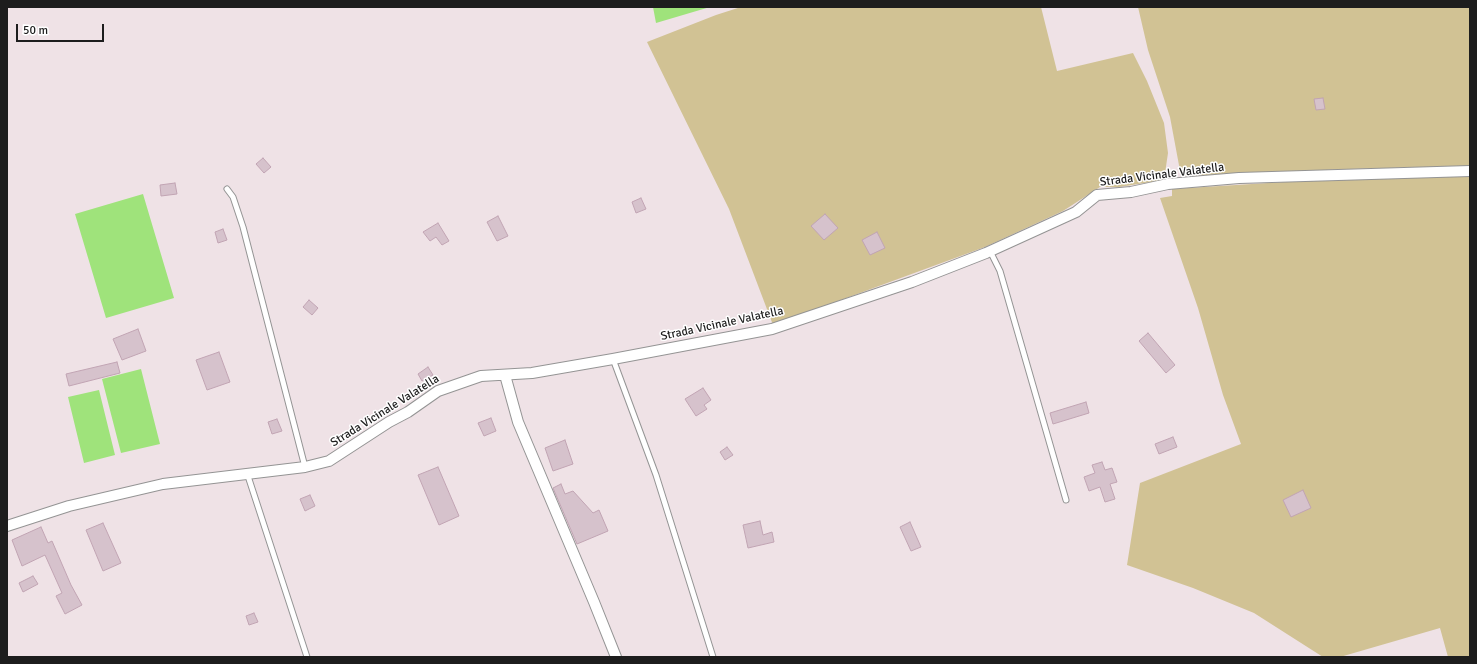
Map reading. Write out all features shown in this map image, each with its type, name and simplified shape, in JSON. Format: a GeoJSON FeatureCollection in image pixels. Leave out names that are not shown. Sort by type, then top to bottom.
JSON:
{"type":"FeatureCollection","features":[{"type":"Feature","properties":{"kind":"street","name":"Strada Vicinale Valatella"},"geometry":{"type":"LineString","coordinates":[[7,526],[70,506],[163,484],[306,467],[329,461],[389,422],[408,412],[438,391],[481,376],[532,373],[772,329],[912,282],[990,251],[1076,212],[1097,195],[1131,192],[1168,184],[1239,178],[1470,171]]}},
{"type":"Feature","properties":{"kind":"street"},"geometry":{"type":"LineString","coordinates":[[505,375],[518,422],[616,657]]}},
{"type":"Feature","properties":{"kind":"lane"},"geometry":{"type":"LineString","coordinates":[[227,188],[232,197],[243,227],[306,467]]}},
{"type":"Feature","properties":{"kind":"lane"},"geometry":{"type":"LineString","coordinates":[[990,251],[1000,271],[1066,500]]}},
{"type":"Feature","properties":{"kind":"lane"},"geometry":{"type":"LineString","coordinates":[[613,359],[656,475],[713,657]]}},
{"type":"Feature","properties":{"kind":"lane"},"geometry":{"type":"LineString","coordinates":[[247,473],[307,657]]}},
{"type":"Feature","properties":{"kind":"shaded area"},"geometry":{"type":"Polygon","coordinates":[[[741,7],[1041,7],[1057,71],[1133,53],[1147,81],[1164,123],[1168,153],[1164,180],[1119,187],[1100,187],[1063,211],[985,247],[773,325],[729,209],[647,42],[716,15],[741,7]]]}},
{"type":"Feature","properties":{"kind":"shaded area"},"geometry":{"type":"Polygon","coordinates":[[[1138,7],[1470,7],[1470,166],[1181,176],[1170,117],[1148,50],[1138,7]]]}},
{"type":"Feature","properties":{"kind":"shaded area"},"geometry":{"type":"Polygon","coordinates":[[[1470,176],[1470,657],[1448,657],[1440,628],[1340,657],[1323,657],[1254,613],[1193,588],[1127,565],[1140,483],[1241,444],[1223,395],[1198,308],[1160,198],[1172,196],[1172,189],[1348,178],[1470,176]]]}},
{"type":"Feature","properties":{"kind":"green space"},"geometry":{"type":"Polygon","coordinates":[[[653,7],[710,7],[656,23],[653,7]]]}},
{"type":"Feature","properties":{"kind":"green space"},"geometry":{"type":"Polygon","coordinates":[[[143,194],[174,298],[106,318],[75,214],[143,194]]]}},
{"type":"Feature","properties":{"kind":"green space"},"geometry":{"type":"Polygon","coordinates":[[[141,369],[160,444],[121,453],[102,379],[141,369]]]}},
{"type":"Feature","properties":{"kind":"green space"},"geometry":{"type":"Polygon","coordinates":[[[99,390],[115,455],[84,463],[68,397],[99,390]]]}},
{"type":"Feature","properties":{"kind":"building"},"geometry":{"type":"Polygon","coordinates":[[[1323,98],[1325,109],[1316,110],[1314,99],[1323,98]]]}},
{"type":"Feature","properties":{"kind":"building"},"geometry":{"type":"Polygon","coordinates":[[[263,158],[271,167],[264,173],[256,164],[263,158]]]}},
{"type":"Feature","properties":{"kind":"building"},"geometry":{"type":"Polygon","coordinates":[[[175,183],[177,194],[161,196],[160,185],[175,183]]]}},
{"type":"Feature","properties":{"kind":"building"},"geometry":{"type":"Polygon","coordinates":[[[641,198],[646,209],[636,213],[632,202],[641,198]]]}},
{"type":"Feature","properties":{"kind":"building"},"geometry":{"type":"Polygon","coordinates":[[[825,214],[838,228],[824,240],[811,226],[825,214]]]}},
{"type":"Feature","properties":{"kind":"building"},"geometry":{"type":"Polygon","coordinates":[[[498,216],[508,236],[497,241],[487,222],[498,216]]]}},
{"type":"Feature","properties":{"kind":"building"},"geometry":{"type":"Polygon","coordinates":[[[438,223],[449,241],[442,245],[436,237],[430,241],[423,232],[438,223]]]}},
{"type":"Feature","properties":{"kind":"building"},"geometry":{"type":"Polygon","coordinates":[[[223,229],[227,240],[218,243],[215,232],[223,229]]]}},
{"type":"Feature","properties":{"kind":"building"},"geometry":{"type":"Polygon","coordinates":[[[877,232],[885,248],[870,255],[862,240],[877,232]]]}},
{"type":"Feature","properties":{"kind":"building"},"geometry":{"type":"Polygon","coordinates":[[[309,300],[318,308],[312,315],[303,307],[309,300]]]}},
{"type":"Feature","properties":{"kind":"building"},"geometry":{"type":"Polygon","coordinates":[[[138,329],[146,351],[122,360],[113,339],[138,329]]]}},
{"type":"Feature","properties":{"kind":"building"},"geometry":{"type":"Polygon","coordinates":[[[1148,333],[1175,365],[1166,373],[1139,341],[1148,333]]]}},
{"type":"Feature","properties":{"kind":"building"},"geometry":{"type":"Polygon","coordinates":[[[219,352],[230,382],[207,390],[196,360],[219,352]]]}},
{"type":"Feature","properties":{"kind":"building"},"geometry":{"type":"Polygon","coordinates":[[[117,362],[120,373],[69,386],[66,374],[117,362]]]}},
{"type":"Feature","properties":{"kind":"building"},"geometry":{"type":"Polygon","coordinates":[[[428,367],[433,375],[422,381],[418,374],[428,367]]]}},
{"type":"Feature","properties":{"kind":"building"},"geometry":{"type":"Polygon","coordinates":[[[703,388],[711,400],[704,405],[707,409],[696,416],[685,399],[703,388]]]}},
{"type":"Feature","properties":{"kind":"building"},"geometry":{"type":"Polygon","coordinates":[[[1086,402],[1089,413],[1053,424],[1050,413],[1086,402]]]}},
{"type":"Feature","properties":{"kind":"building"},"geometry":{"type":"Polygon","coordinates":[[[491,418],[496,431],[484,436],[478,423],[491,418]]]}},
{"type":"Feature","properties":{"kind":"building"},"geometry":{"type":"Polygon","coordinates":[[[277,419],[282,431],[272,434],[268,422],[277,419]]]}},
{"type":"Feature","properties":{"kind":"building"},"geometry":{"type":"Polygon","coordinates":[[[1173,437],[1177,447],[1159,454],[1155,444],[1173,437]]]}},
{"type":"Feature","properties":{"kind":"building"},"geometry":{"type":"Polygon","coordinates":[[[565,440],[573,464],[553,471],[545,448],[565,440]]]}},
{"type":"Feature","properties":{"kind":"building"},"geometry":{"type":"Polygon","coordinates":[[[727,447],[733,455],[725,460],[720,452],[727,447]]]}},
{"type":"Feature","properties":{"kind":"building"},"geometry":{"type":"Polygon","coordinates":[[[1102,462],[1105,470],[1112,468],[1117,482],[1110,484],[1115,499],[1105,502],[1100,487],[1089,491],[1084,477],[1095,473],[1092,465],[1102,462]]]}},
{"type":"Feature","properties":{"kind":"building"},"geometry":{"type":"Polygon","coordinates":[[[438,467],[459,516],[439,525],[418,475],[438,467]]]}},
{"type":"Feature","properties":{"kind":"building"},"geometry":{"type":"Polygon","coordinates":[[[561,484],[565,494],[573,491],[593,513],[599,510],[608,531],[577,544],[553,488],[561,484]]]}},
{"type":"Feature","properties":{"kind":"building"},"geometry":{"type":"Polygon","coordinates":[[[1303,490],[1311,508],[1291,517],[1283,500],[1303,490]]]}},
{"type":"Feature","properties":{"kind":"building"},"geometry":{"type":"Polygon","coordinates":[[[310,495],[315,506],[305,511],[300,499],[310,495]]]}},
{"type":"Feature","properties":{"kind":"building"},"geometry":{"type":"Polygon","coordinates":[[[760,521],[763,535],[772,532],[774,542],[748,548],[743,525],[760,521]]]}},
{"type":"Feature","properties":{"kind":"building"},"geometry":{"type":"Polygon","coordinates":[[[910,522],[921,547],[911,551],[900,527],[910,522]]]}},
{"type":"Feature","properties":{"kind":"building"},"geometry":{"type":"Polygon","coordinates":[[[103,523],[121,563],[103,571],[86,530],[103,523]]]}},
{"type":"Feature","properties":{"kind":"building"},"geometry":{"type":"Polygon","coordinates":[[[41,527],[48,543],[52,541],[71,585],[82,605],[65,614],[56,596],[62,593],[45,555],[22,566],[12,540],[41,527]]]}},
{"type":"Feature","properties":{"kind":"building"},"geometry":{"type":"Polygon","coordinates":[[[33,576],[38,584],[23,592],[19,583],[33,576]]]}},
{"type":"Feature","properties":{"kind":"building"},"geometry":{"type":"Polygon","coordinates":[[[254,613],[258,622],[249,625],[246,616],[254,613]]]}}]}
